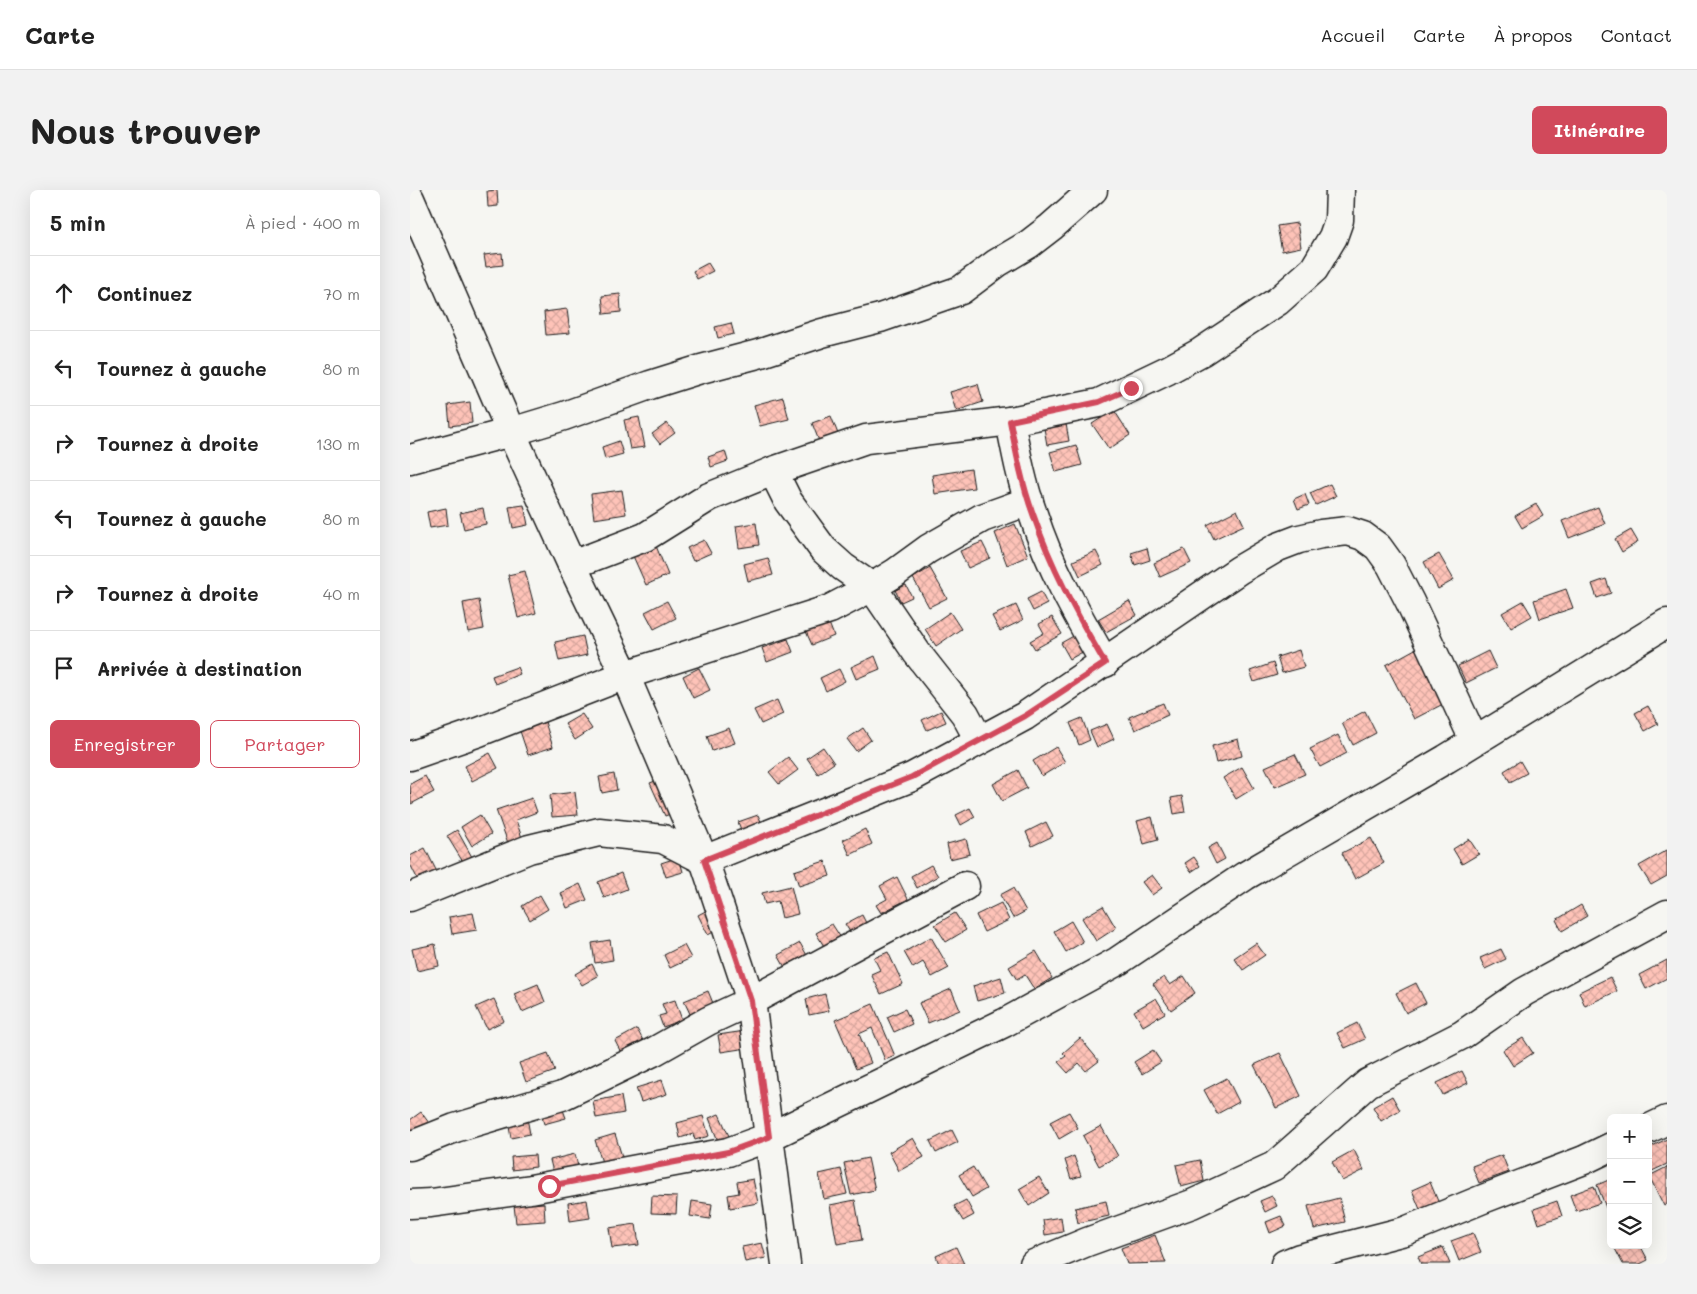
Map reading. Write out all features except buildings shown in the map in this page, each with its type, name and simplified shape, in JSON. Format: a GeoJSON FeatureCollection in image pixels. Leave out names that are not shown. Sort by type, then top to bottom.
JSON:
{"type":"FeatureCollection","features":[{"type":"Feature","properties":{"kind":"street"},"geometry":{"type":"LineString","coordinates":[[410,459],[564,416],[650,384],[758,354],[822,333],[880,318],[961,290],[997,263],[1036,238],[1093,190]]}},
{"type":"Feature","properties":{"kind":"street"},"geometry":{"type":"LineString","coordinates":[[572,565],[645,537],[709,497],[773,471],[866,439],[1010,421],[1099,402],[1168,370],[1201,352],[1278,300],[1314,269],[1328,245],[1339,220],[1340,190]]}},
{"type":"Feature","properties":{"kind":"street"},"geometry":{"type":"LineString","coordinates":[[413,213],[572,565],[626,675],[704,860],[751,1001],[786,1264]]}},
{"type":"Feature","properties":{"kind":"street"},"geometry":{"type":"LineString","coordinates":[[1010,421],[1018,462],[1029,501],[1054,569],[1082,624],[1105,663]]}},
{"type":"Feature","properties":{"kind":"street"},"geometry":{"type":"LineString","coordinates":[[773,471],[788,502],[824,549],[843,567],[872,587],[917,653],[964,714],[979,740]]}},
{"type":"Feature","properties":{"kind":"street"},"geometry":{"type":"LineString","coordinates":[[410,756],[479,732],[626,675],[830,609],[872,587],[928,549],[982,518],[1029,501]]}},
{"type":"Feature","properties":{"kind":"street"},"geometry":{"type":"LineString","coordinates":[[410,897],[529,848],[599,832],[663,839],[704,860],[912,777],[1025,716],[1239,570],[1278,547],[1321,534],[1348,531],[1363,536],[1378,547],[1410,602],[1474,740]]}},
{"type":"Feature","properties":{"kind":"street"},"geometry":{"type":"LineString","coordinates":[[410,1204],[431,1203],[531,1189],[728,1152],[769,1137],[1004,1023],[1118,961],[1245,876],[1446,759],[1474,740],[1667,623]]}},
{"type":"Feature","properties":{"kind":"street"},"geometry":{"type":"LineString","coordinates":[[410,1146],[455,1128],[562,1096],[653,1052],[708,1021],[751,1001],[965,886]]}},
{"type":"Feature","properties":{"kind":"street"},"geometry":{"type":"LineString","coordinates":[[1034,1264],[1087,1242],[1192,1204],[1274,1166],[1368,1083],[1462,1035],[1524,992],[1667,914]]}},
{"type":"Feature","properties":{"kind":"street"},"geometry":{"type":"LineString","coordinates":[[1652,1127],[1667,1120]]}},
{"type":"Feature","properties":{"kind":"street"},"geometry":{"type":"LineString","coordinates":[[1285,1264],[1300,1258],[1405,1232],[1607,1149]]}},
{"type":"Feature","properties":{"kind":"route"},"geometry":{"type":"LineString","coordinates":[[549,1186],[728,1152],[769,1137],[751,1001],[704,860],[912,777],[1025,716],[1105,663],[1082,624],[1054,569],[1032,514],[1018,462],[1010,421],[1099,402],[1131,388]]}}]}
